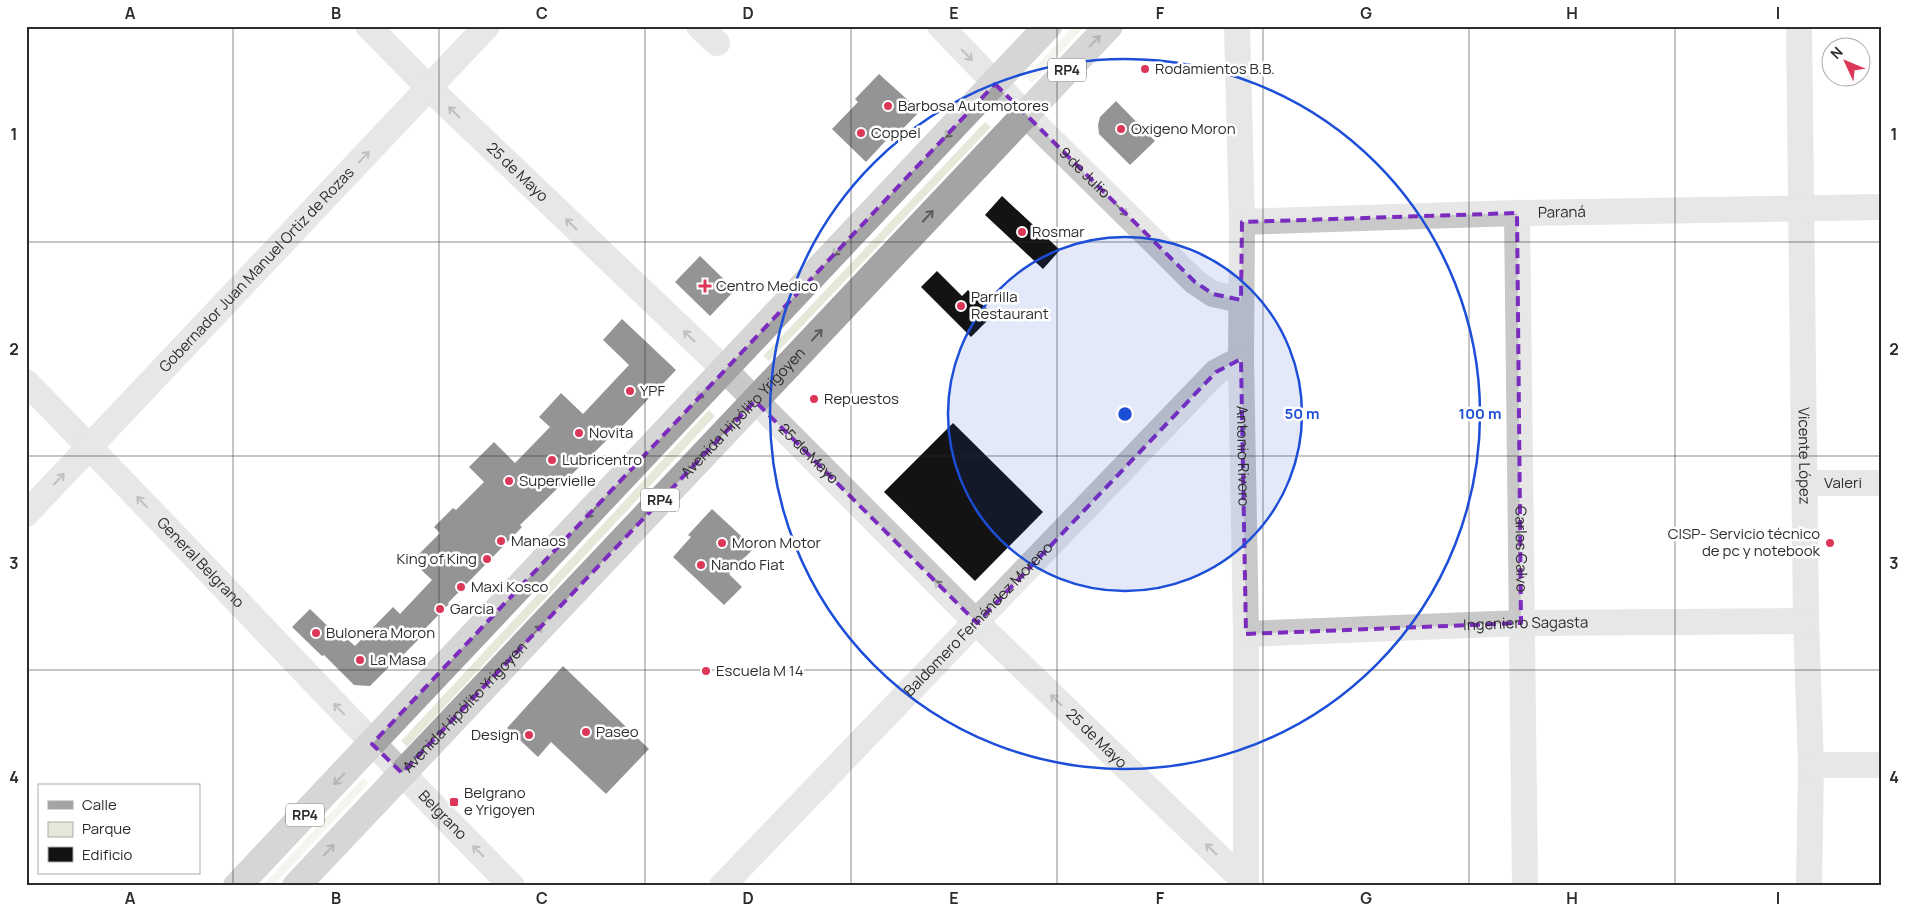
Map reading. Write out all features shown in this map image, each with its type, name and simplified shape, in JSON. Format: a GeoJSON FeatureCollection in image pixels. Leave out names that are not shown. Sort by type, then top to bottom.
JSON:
{"type":"FeatureCollection","features":[{"type":"Feature","properties":{"kind":"main road","name":"RP4"},"geometry":{"type":"LineString","coordinates":[[238,886],[1048,26]]}},
{"type":"Feature","properties":{"kind":"main road","name":"Avenida Hipólito Yrigoyen"},"geometry":{"type":"LineString","coordinates":[[296,886],[1109,26]]}},
{"type":"Feature","properties":{"kind":"street","name":"25 de Mayo"},"geometry":{"type":"LineString","coordinates":[[368,26],[429,88],[725,370],[976,623],[1246,884]]}},
{"type":"Feature","properties":{"kind":"street","name":"Gobernador Juan Manuel Ortiz de Rozas"},"geometry":{"type":"LineString","coordinates":[[26,514],[487,26]]}},
{"type":"Feature","properties":{"kind":"street","name":"9 de Julio"},"geometry":{"type":"LineString","coordinates":[[940,26],[995,84],[1195,282],[1213,294],[1241,300]]}},
{"type":"Feature","properties":{"kind":"street","name":"Antonio Rivero"},"geometry":{"type":"LineString","coordinates":[[1237,26],[1242,222],[1241,359],[1246,634],[1246,884]]}},
{"type":"Feature","properties":{"kind":"street","name":"Vicente López"},"geometry":{"type":"LineString","coordinates":[[1799,26],[1806,621],[1811,765],[1809,886]]}},
{"type":"Feature","properties":{"kind":"street","name":"Paraná"},"geometry":{"type":"LineString","coordinates":[[1242,222],[1518,213],[1882,207]]}},
{"type":"Feature","properties":{"kind":"street","name":"Carlos Calvo"},"geometry":{"type":"LineString","coordinates":[[1518,213],[1521,623],[1526,886]]}},
{"type":"Feature","properties":{"kind":"street","name":"Baldomero Fernández Moreno"},"geometry":{"type":"LineString","coordinates":[[722,886],[1216,372],[1241,359]]}},
{"type":"Feature","properties":{"kind":"street","name":"General Belgrano"},"geometry":{"type":"LineString","coordinates":[[26,382],[90,446],[372,744]]}},
{"type":"Feature","properties":{"kind":"street","name":"Valeri"},"geometry":{"type":"LineString","coordinates":[[1804,483],[1882,483]]}},
{"type":"Feature","properties":{"kind":"street","name":"Ingeniero Sagasta"},"geometry":{"type":"LineString","coordinates":[[1246,634],[1521,623],[1806,621]]}},
{"type":"Feature","properties":{"kind":"street","name":"Belgrano"},"geometry":{"type":"LineString","coordinates":[[372,744],[512,886]]}},
{"type":"Feature","properties":{"kind":"street"},"geometry":{"type":"LineString","coordinates":[[1811,765],[1882,765]]}},
{"type":"Feature","properties":{"kind":"highlighted area"},"geometry":{"type":"Polygon","coordinates":[[[995,84],[1195,282],[1213,294],[1241,300],[1242,222],[1517,213],[1521,623],[1246,634],[1241,359],[1216,372],[977,623],[755,401],[402,773],[372,744],[995,84]]]}},
{"type":"Feature","properties":{"kind":"green space"},"geometry":{"type":"Polygon","coordinates":[[[1073,26],[1085,26],[1032,83],[1026,77],[1073,26]]]}},
{"type":"Feature","properties":{"kind":"green space"},"geometry":{"type":"Polygon","coordinates":[[[985,122],[991,127],[769,361],[763,356],[985,122]]]}},
{"type":"Feature","properties":{"kind":"green space"},"geometry":{"type":"Polygon","coordinates":[[[709,410],[715,416],[407,747],[401,741],[709,410]]]}},
{"type":"Feature","properties":{"kind":"green space"},"geometry":{"type":"Polygon","coordinates":[[[363,778],[369,783],[273,886],[262,886],[363,778]]]}},
{"type":"Feature","properties":{"kind":"building"},"geometry":{"type":"Polygon","coordinates":[[[879,74],[920,111],[895,137],[892,134],[866,162],[832,129],[858,102],[855,99],[879,74]]]}},
{"type":"Feature","properties":{"kind":"building","name":"Oxigeno Moron"},"geometry":{"type":"Polygon","coordinates":[[[1116,101],[1155,141],[1130,165],[1099,134],[1098,125],[1100,117],[1116,101]]]}},
{"type":"Feature","properties":{"kind":"building","name":"Rosmar"},"geometry":{"type":"Polygon","coordinates":[[[1002,196],[1060,250],[1043,269],[985,215],[1002,196]]]}},
{"type":"Feature","properties":{"kind":"building","name":"Centro Medico"},"geometry":{"type":"Polygon","coordinates":[[[700,256],[735,290],[710,316],[675,282],[700,256]]]}},
{"type":"Feature","properties":{"kind":"building","name":"Parrilla Restaurant"},"geometry":{"type":"Polygon","coordinates":[[[937,271],[962,296],[968,290],[993,315],[971,337],[921,287],[937,271]]]}},
{"type":"Feature","properties":{"kind":"building"},"geometry":{"type":"Polygon","coordinates":[[[622,319],[676,370],[611,438],[520,525],[522,527],[448,603],[420,634],[422,636],[400,658],[370,686],[354,685],[292,627],[310,609],[344,642],[347,639],[355,646],[393,607],[400,614],[432,580],[412,561],[440,533],[434,527],[453,508],[456,510],[484,482],[469,467],[494,442],[515,463],[550,427],[539,417],[561,393],[583,414],[629,365],[603,340],[622,319]]]}},
{"type":"Feature","properties":{"kind":"building"},"geometry":{"type":"Polygon","coordinates":[[[953,423],[1043,512],[975,581],[884,492],[953,423]]]}},
{"type":"Feature","properties":{"kind":"building"},"geometry":{"type":"Polygon","coordinates":[[[712,509],[754,548],[729,574],[742,587],[724,605],[673,557],[691,537],[688,535],[712,509]]]}},
{"type":"Feature","properties":{"kind":"building","name":"Paseo"},"geometry":{"type":"Polygon","coordinates":[[[563,666],[649,749],[606,794],[551,742],[538,757],[507,728],[563,666]]]}},
{"type":"Feature","properties":{"kind":"place","name":"Rodamientos B.B."},"geometry":{"type":"Point","coordinates":[1145,69]}},
{"type":"Feature","properties":{"kind":"place","name":"Barbosa Automotores"},"geometry":{"type":"Point","coordinates":[888,106]}},
{"type":"Feature","properties":{"kind":"place","name":"Oxigeno Moron"},"geometry":{"type":"Point","coordinates":[1121,129]}},
{"type":"Feature","properties":{"kind":"place","name":"Coppel"},"geometry":{"type":"Point","coordinates":[861,133]}},
{"type":"Feature","properties":{"kind":"place","name":"Rosmar"},"geometry":{"type":"Point","coordinates":[1022,232]}},
{"type":"Feature","properties":{"kind":"place","name":"Centro Medico"},"geometry":{"type":"Point","coordinates":[705,286]}},
{"type":"Feature","properties":{"kind":"place","name":"Parrilla Restaurant"},"geometry":{"type":"Point","coordinates":[961,306]}},
{"type":"Feature","properties":{"kind":"place","name":"YPF"},"geometry":{"type":"Point","coordinates":[630,391]}},
{"type":"Feature","properties":{"kind":"place","name":"Repuestos"},"geometry":{"type":"Point","coordinates":[814,399]}},
{"type":"Feature","properties":{"kind":"place","name":"Novita"},"geometry":{"type":"Point","coordinates":[579,433]}},
{"type":"Feature","properties":{"kind":"place","name":"Lubricentro"},"geometry":{"type":"Point","coordinates":[552,460]}},
{"type":"Feature","properties":{"kind":"place","name":"Supervielle"},"geometry":{"type":"Point","coordinates":[509,481]}},
{"type":"Feature","properties":{"kind":"place","name":"Manaos"},"geometry":{"type":"Point","coordinates":[501,541]}},
{"type":"Feature","properties":{"kind":"place","name":"Moron Motor"},"geometry":{"type":"Point","coordinates":[722,543]}},
{"type":"Feature","properties":{"kind":"place","name":"CISP- Servicio técnico de pc y notebook"},"geometry":{"type":"Point","coordinates":[1830,543]}},
{"type":"Feature","properties":{"kind":"place","name":"King of King"},"geometry":{"type":"Point","coordinates":[487,559]}},
{"type":"Feature","properties":{"kind":"place","name":"Nando Fiat"},"geometry":{"type":"Point","coordinates":[701,565]}},
{"type":"Feature","properties":{"kind":"place","name":"Maxi Kosco"},"geometry":{"type":"Point","coordinates":[461,587]}},
{"type":"Feature","properties":{"kind":"place","name":"Garcia"},"geometry":{"type":"Point","coordinates":[440,609]}},
{"type":"Feature","properties":{"kind":"place","name":"Bulonera Moron"},"geometry":{"type":"Point","coordinates":[316,633]}},
{"type":"Feature","properties":{"kind":"place","name":"La Masa"},"geometry":{"type":"Point","coordinates":[360,660]}},
{"type":"Feature","properties":{"kind":"place","name":"Escuela M 14"},"geometry":{"type":"Point","coordinates":[706,671]}},
{"type":"Feature","properties":{"kind":"place","name":"Paseo"},"geometry":{"type":"Point","coordinates":[586,732]}},
{"type":"Feature","properties":{"kind":"place","name":"Design"},"geometry":{"type":"Point","coordinates":[529,735]}},
{"type":"Feature","properties":{"kind":"place","name":"Belgrano e Yrigoyen"},"geometry":{"type":"Point","coordinates":[454,802]}}]}
